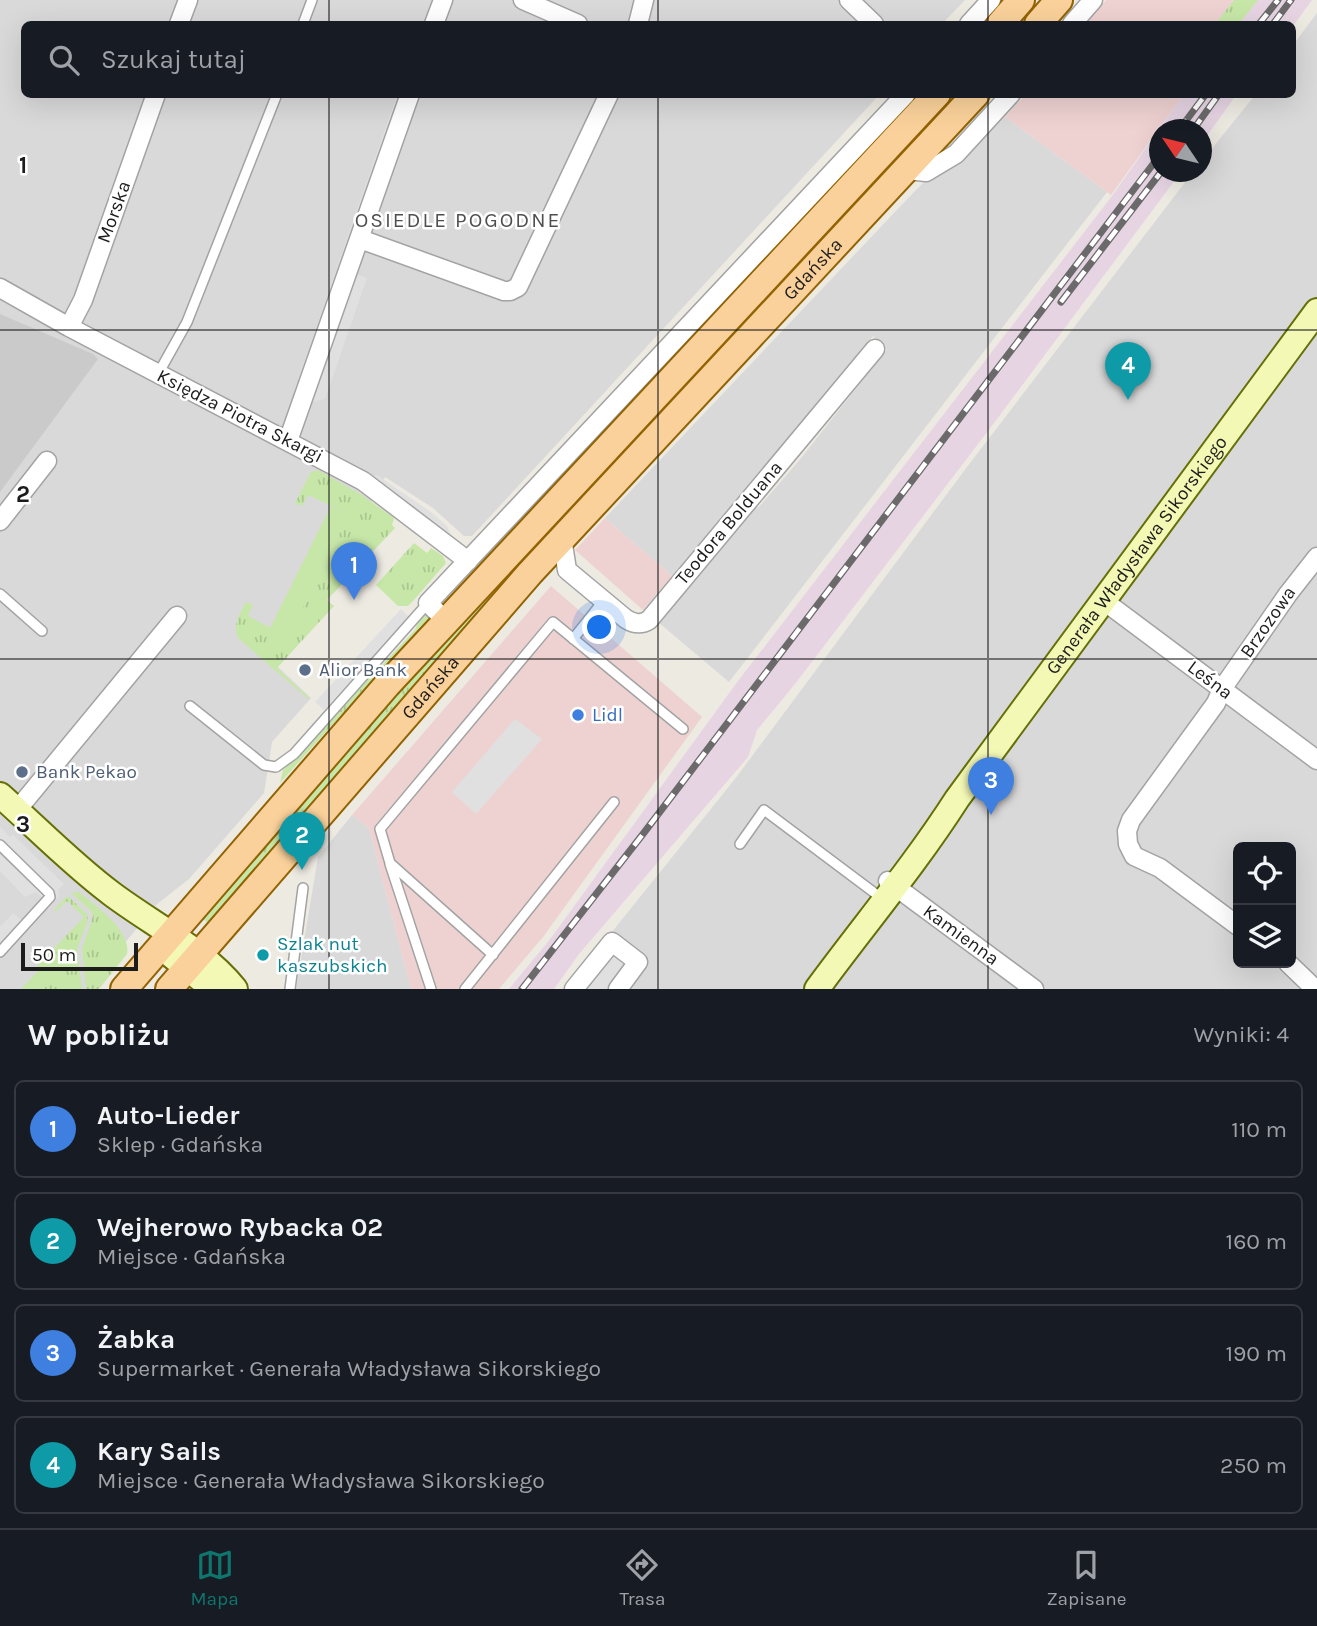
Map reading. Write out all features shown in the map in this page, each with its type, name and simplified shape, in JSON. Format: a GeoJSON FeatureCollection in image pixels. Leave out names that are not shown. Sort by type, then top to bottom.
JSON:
{"type":"FeatureCollection","features":[{"type":"Feature","properties":{"kind":"main road"},"geometry":{"type":"LineString","coordinates":[[1003,21],[1021,0]]}},
{"type":"Feature","properties":{"kind":"main road"},"geometry":{"type":"LineString","coordinates":[[1041,21],[1059,0]]}},
{"type":"Feature","properties":{"kind":"main road","name":"Gdańska"},"geometry":{"type":"LineString","coordinates":[[124,989],[341,736],[437,612],[933,98]]}},
{"type":"Feature","properties":{"kind":"main road","name":"Gdańska"},"geometry":{"type":"LineString","coordinates":[[169,989],[530,573],[972,98]]}},
{"type":"Feature","properties":{"kind":"street"},"geometry":{"type":"LineString","coordinates":[[435,21],[443,0]]}},
{"type":"Feature","properties":{"kind":"street"},"geometry":{"type":"LineString","coordinates":[[523,0],[572,21]]}},
{"type":"Feature","properties":{"kind":"street"},"geometry":{"type":"LineString","coordinates":[[639,21],[644,0]]}},
{"type":"Feature","properties":{"kind":"street"},"geometry":{"type":"LineString","coordinates":[[849,0],[871,21]]}},
{"type":"Feature","properties":{"kind":"street"},"geometry":{"type":"LineString","coordinates":[[972,21],[990,0]]}},
{"type":"Feature","properties":{"kind":"street"},"geometry":{"type":"LineString","coordinates":[[1075,21],[1093,0]]}},
{"type":"Feature","properties":{"kind":"street"},"geometry":{"type":"LineString","coordinates":[[180,21],[183,1]]}},
{"type":"Feature","properties":{"kind":"street","name":"Morska"},"geometry":{"type":"LineString","coordinates":[[69,327],[83,300],[155,98]]}},
{"type":"Feature","properties":{"kind":"street"},"geometry":{"type":"LineString","coordinates":[[288,441],[409,98]]}},
{"type":"Feature","properties":{"kind":"street"},"geometry":{"type":"LineString","coordinates":[[360,239],[510,291],[517,287],[607,98]]}},
{"type":"Feature","properties":{"kind":"street","name":"Gdańska"},"geometry":{"type":"LineString","coordinates":[[437,612],[468,561],[902,98]]}},
{"type":"Feature","properties":{"kind":"street"},"geometry":{"type":"LineString","coordinates":[[907,170],[926,172],[956,154],[1007,98]]}},
{"type":"Feature","properties":{"kind":"street","name":"Księdza Piotra Skargi"},"geometry":{"type":"LineString","coordinates":[[0,288],[363,481],[468,561]]}},
{"type":"Feature","properties":{"kind":"street","name":"Generała Władysława Sikorskiego"},"geometry":{"type":"LineString","coordinates":[[817,989],[868,920],[923,831],[957,799],[1317,311]]}},
{"type":"Feature","properties":{"kind":"street","name":"Teodora Bolduana"},"geometry":{"type":"LineString","coordinates":[[567,569],[631,623],[649,620],[875,349]]}},
{"type":"Feature","properties":{"kind":"street"},"geometry":{"type":"LineString","coordinates":[[0,521],[47,461]]}},
{"type":"Feature","properties":{"kind":"street"},"geometry":{"type":"LineString","coordinates":[[530,573],[567,569],[562,538]]}},
{"type":"Feature","properties":{"kind":"street","name":"Brzozowa"},"geometry":{"type":"LineString","coordinates":[[1233,922],[1160,868],[1134,856],[1128,844],[1127,831],[1131,820],[1216,703],[1222,689],[1288,594],[1317,557]]}},
{"type":"Feature","properties":{"kind":"street","name":"Leśna"},"geometry":{"type":"LineString","coordinates":[[1104,601],[1317,760]]}},
{"type":"Feature","properties":{"kind":"street"},"geometry":{"type":"LineString","coordinates":[[177,616],[9,802],[192,962],[213,989]]}},
{"type":"Feature","properties":{"kind":"street","name":"Kamienna"},"geometry":{"type":"LineString","coordinates":[[887,891],[1034,989]]}},
{"type":"Feature","properties":{"kind":"street"},"geometry":{"type":"LineString","coordinates":[[574,989],[612,942],[638,961],[618,989]]}},
{"type":"Feature","properties":{"kind":"street"},"geometry":{"type":"LineString","coordinates":[[192,962],[221,973],[235,989]]}},
{"type":"Feature","properties":{"kind":"street"},"geometry":{"type":"LineString","coordinates":[[1294,968],[1315,989]]}},
{"type":"Feature","properties":{"kind":"street"},"geometry":{"type":"LineString","coordinates":[[1296,968],[1317,978]]}},
{"type":"Feature","properties":{"kind":"lane"},"geometry":{"type":"LineString","coordinates":[[304,21],[312,0]]}},
{"type":"Feature","properties":{"kind":"lane"},"geometry":{"type":"LineString","coordinates":[[158,374],[187,322],[275,98]]}},
{"type":"Feature","properties":{"kind":"lane"},"geometry":{"type":"LineString","coordinates":[[0,594],[42,631]]}},
{"type":"Feature","properties":{"kind":"lane"},"geometry":{"type":"LineString","coordinates":[[573,639],[604,600]]}},
{"type":"Feature","properties":{"kind":"lane"},"geometry":{"type":"LineString","coordinates":[[190,706],[264,765],[276,767],[294,754],[437,612]]}},
{"type":"Feature","properties":{"kind":"lane"},"geometry":{"type":"LineString","coordinates":[[431,989],[380,829],[553,622],[683,729]]}},
{"type":"Feature","properties":{"kind":"lane"},"geometry":{"type":"LineString","coordinates":[[466,989],[614,803]]}},
{"type":"Feature","properties":{"kind":"lane"},"geometry":{"type":"LineString","coordinates":[[740,844],[764,810],[887,891]]}},
{"type":"Feature","properties":{"kind":"lane"},"geometry":{"type":"LineString","coordinates":[[0,845],[50,897],[0,952]]}},
{"type":"Feature","properties":{"kind":"lane"},"geometry":{"type":"LineString","coordinates":[[390,863],[493,954]]}},
{"type":"Feature","properties":{"kind":"lane"},"geometry":{"type":"LineString","coordinates":[[290,989],[303,888]]}},
{"type":"Feature","properties":{"kind":"shaded area"},"geometry":{"type":"Polygon","coordinates":[[[0,0],[965,0],[945,21],[21,21],[21,98],[876,98],[472,536],[464,536],[433,508],[385,477],[276,665],[311,698],[272,742],[264,793],[189,879],[156,905],[87,989],[0,989],[0,0]]]}},
{"type":"Feature","properties":{"kind":"shaded area"},"geometry":{"type":"Polygon","coordinates":[[[1106,0],[1234,0],[1217,21],[1088,21],[1106,0]]]}},
{"type":"Feature","properties":{"kind":"shaded area"},"geometry":{"type":"Polygon","coordinates":[[[1233,0],[1312,0],[1296,22],[1217,21],[1233,0]]]}},
{"type":"Feature","properties":{"kind":"shaded area"},"geometry":{"type":"Polygon","coordinates":[[[1317,13],[1317,989],[566,989],[735,779],[967,467],[1185,182],[1212,182],[1212,149],[1253,98],[1296,98],[1296,41],[1317,13]]]}},
{"type":"Feature","properties":{"kind":"shaded area"},"geometry":{"type":"Polygon","coordinates":[[[396,98],[403,98],[298,399],[294,391],[396,98]]]}},
{"type":"Feature","properties":{"kind":"shaded area"},"geometry":{"type":"Polygon","coordinates":[[[1022,98],[1181,98],[1166,119],[1149,119],[1149,142],[1111,195],[1005,117],[1022,98]]]}},
{"type":"Feature","properties":{"kind":"shaded area"},"geometry":{"type":"Polygon","coordinates":[[[1181,98],[1234,98],[1212,129],[1212,119],[1166,119],[1181,98]]]}},
{"type":"Feature","properties":{"kind":"shaded area"},"geometry":{"type":"Polygon","coordinates":[[[1005,117],[1107,192],[729,682],[658,622],[754,508],[759,507],[802,457],[887,349],[873,336],[672,576],[605,518],[912,194],[924,182],[957,164],[1005,117]]]}},
{"type":"Feature","properties":{"kind":"shaded area"},"geometry":{"type":"Polygon","coordinates":[[[1149,143],[1149,182],[1174,182],[994,423],[757,730],[748,757],[579,954],[554,989],[509,989],[551,938],[738,681],[1112,196],[1149,143]]]}},
{"type":"Feature","properties":{"kind":"shaded area"},"geometry":{"type":"Polygon","coordinates":[[[353,273],[367,278],[325,399],[308,403],[353,273]]]}},
{"type":"Feature","properties":{"kind":"shaded area"},"geometry":{"type":"Polygon","coordinates":[[[0,314],[93,354],[98,359],[0,492],[0,314]]]}},
{"type":"Feature","properties":{"kind":"shaded area"},"geometry":{"type":"Polygon","coordinates":[[[377,475],[431,512],[447,526],[453,540],[365,477],[377,475]]]}},
{"type":"Feature","properties":{"kind":"shaded area"},"geometry":{"type":"Polygon","coordinates":[[[605,518],[672,576],[643,610],[575,550],[605,518]]]}},
{"type":"Feature","properties":{"kind":"shaded area"},"geometry":{"type":"Polygon","coordinates":[[[551,586],[702,717],[543,937],[499,989],[411,989],[369,828],[352,815],[551,586]]]}},
{"type":"Feature","properties":{"kind":"shaded area"},"geometry":{"type":"Polygon","coordinates":[[[401,609],[409,617],[324,710],[315,702],[401,609]]]}},
{"type":"Feature","properties":{"kind":"shaded area"},"geometry":{"type":"Polygon","coordinates":[[[515,719],[542,739],[476,814],[452,792],[515,719]]]}},
{"type":"Feature","properties":{"kind":"shaded area"},"geometry":{"type":"Polygon","coordinates":[[[352,815],[369,828],[411,989],[296,989],[318,857],[352,815]]]}},
{"type":"Feature","properties":{"kind":"shaded area"},"geometry":{"type":"Polygon","coordinates":[[[0,827],[10,837],[13,835],[64,884],[58,890],[59,896],[0,959],[0,927],[13,913],[23,921],[43,898],[36,892],[25,897],[0,871],[0,827]]]}},
{"type":"Feature","properties":{"kind":"shaded area"},"geometry":{"type":"Polygon","coordinates":[[[614,948],[632,963],[611,989],[582,989],[614,948]]]}},
{"type":"Feature","properties":{"kind":"green space"},"geometry":{"type":"Polygon","coordinates":[[[1234,0],[1258,0],[1241,21],[1217,21],[1234,0]]]}},
{"type":"Feature","properties":{"kind":"green space"},"geometry":{"type":"Polygon","coordinates":[[[943,98],[960,98],[804,265],[796,256],[943,98]]]}},
{"type":"Feature","properties":{"kind":"green space"},"geometry":{"type":"Polygon","coordinates":[[[773,280],[782,289],[212,926],[203,919],[383,708],[773,280]]]}},
{"type":"Feature","properties":{"kind":"green space"},"geometry":{"type":"Polygon","coordinates":[[[318,470],[362,495],[394,518],[392,525],[395,528],[327,600],[334,606],[277,668],[308,699],[239,639],[236,629],[237,620],[246,602],[253,605],[248,616],[288,637],[349,514],[308,495],[302,506],[295,503],[311,472],[318,470]]]}},
{"type":"Feature","properties":{"kind":"green space"},"geometry":{"type":"Polygon","coordinates":[[[331,506],[349,514],[288,637],[270,628],[331,506]]]}},
{"type":"Feature","properties":{"kind":"green space"},"geometry":{"type":"Polygon","coordinates":[[[414,543],[427,553],[431,548],[443,556],[446,563],[408,606],[398,606],[376,585],[414,543]]]}},
{"type":"Feature","properties":{"kind":"green space"},"geometry":{"type":"Polygon","coordinates":[[[425,615],[431,618],[384,675],[334,723],[280,783],[283,770],[415,630],[420,617],[425,615]]]}},
{"type":"Feature","properties":{"kind":"green space"},"geometry":{"type":"Polygon","coordinates":[[[79,892],[111,919],[124,936],[127,945],[127,954],[99,989],[86,989],[82,949],[93,916],[71,893],[79,892]]]}},
{"type":"Feature","properties":{"kind":"green space"},"geometry":{"type":"Polygon","coordinates":[[[66,897],[88,915],[77,949],[82,989],[21,989],[38,971],[35,968],[84,917],[67,901],[54,910],[66,897]]]}},
{"type":"Feature","properties":{"kind":"railway"},"geometry":{"type":"LineString","coordinates":[[1261,21],[1278,0]]}},
{"type":"Feature","properties":{"kind":"railway"},"geometry":{"type":"LineString","coordinates":[[1275,21],[1291,0]]}},
{"type":"Feature","properties":{"kind":"railway"},"geometry":{"type":"LineString","coordinates":[[1187,119],[1203,98]]}},
{"type":"Feature","properties":{"kind":"railway"},"geometry":{"type":"LineString","coordinates":[[1201,119],[1216,98]]}},
{"type":"Feature","properties":{"kind":"railway"},"geometry":{"type":"LineString","coordinates":[[522,989],[1149,169]]}},
{"type":"Feature","properties":{"kind":"railway"},"geometry":{"type":"LineString","coordinates":[[1061,302],[1153,182]]}},
{"type":"Feature","properties":{"kind":"place","name":"Kary Sails"},"geometry":{"type":"Point","coordinates":[1128,400]}},
{"type":"Feature","properties":{"kind":"place","name":"Auto-Lieder"},"geometry":{"type":"Point","coordinates":[354,600]}},
{"type":"Feature","properties":{"kind":"place","name":"Alior Bank"},"geometry":{"type":"Point","coordinates":[305,670]}},
{"type":"Feature","properties":{"kind":"place","name":"Lidl"},"geometry":{"type":"Point","coordinates":[578,715]}},
{"type":"Feature","properties":{"kind":"place","name":"Bank Pekao"},"geometry":{"type":"Point","coordinates":[22,772]}},
{"type":"Feature","properties":{"kind":"place","name":"Żabka"},"geometry":{"type":"Point","coordinates":[991,815]}},
{"type":"Feature","properties":{"kind":"place","name":"Wejherowo Rybacka 02"},"geometry":{"type":"Point","coordinates":[302,870]}},
{"type":"Feature","properties":{"kind":"place","name":"Szlak nut kaszubskich"},"geometry":{"type":"Point","coordinates":[263,955]}},
{"type":"Feature","properties":{"kind":"district","name":"OSIEDLE POGODNE"},"geometry":{"type":"Point","coordinates":[458,220]}}]}
